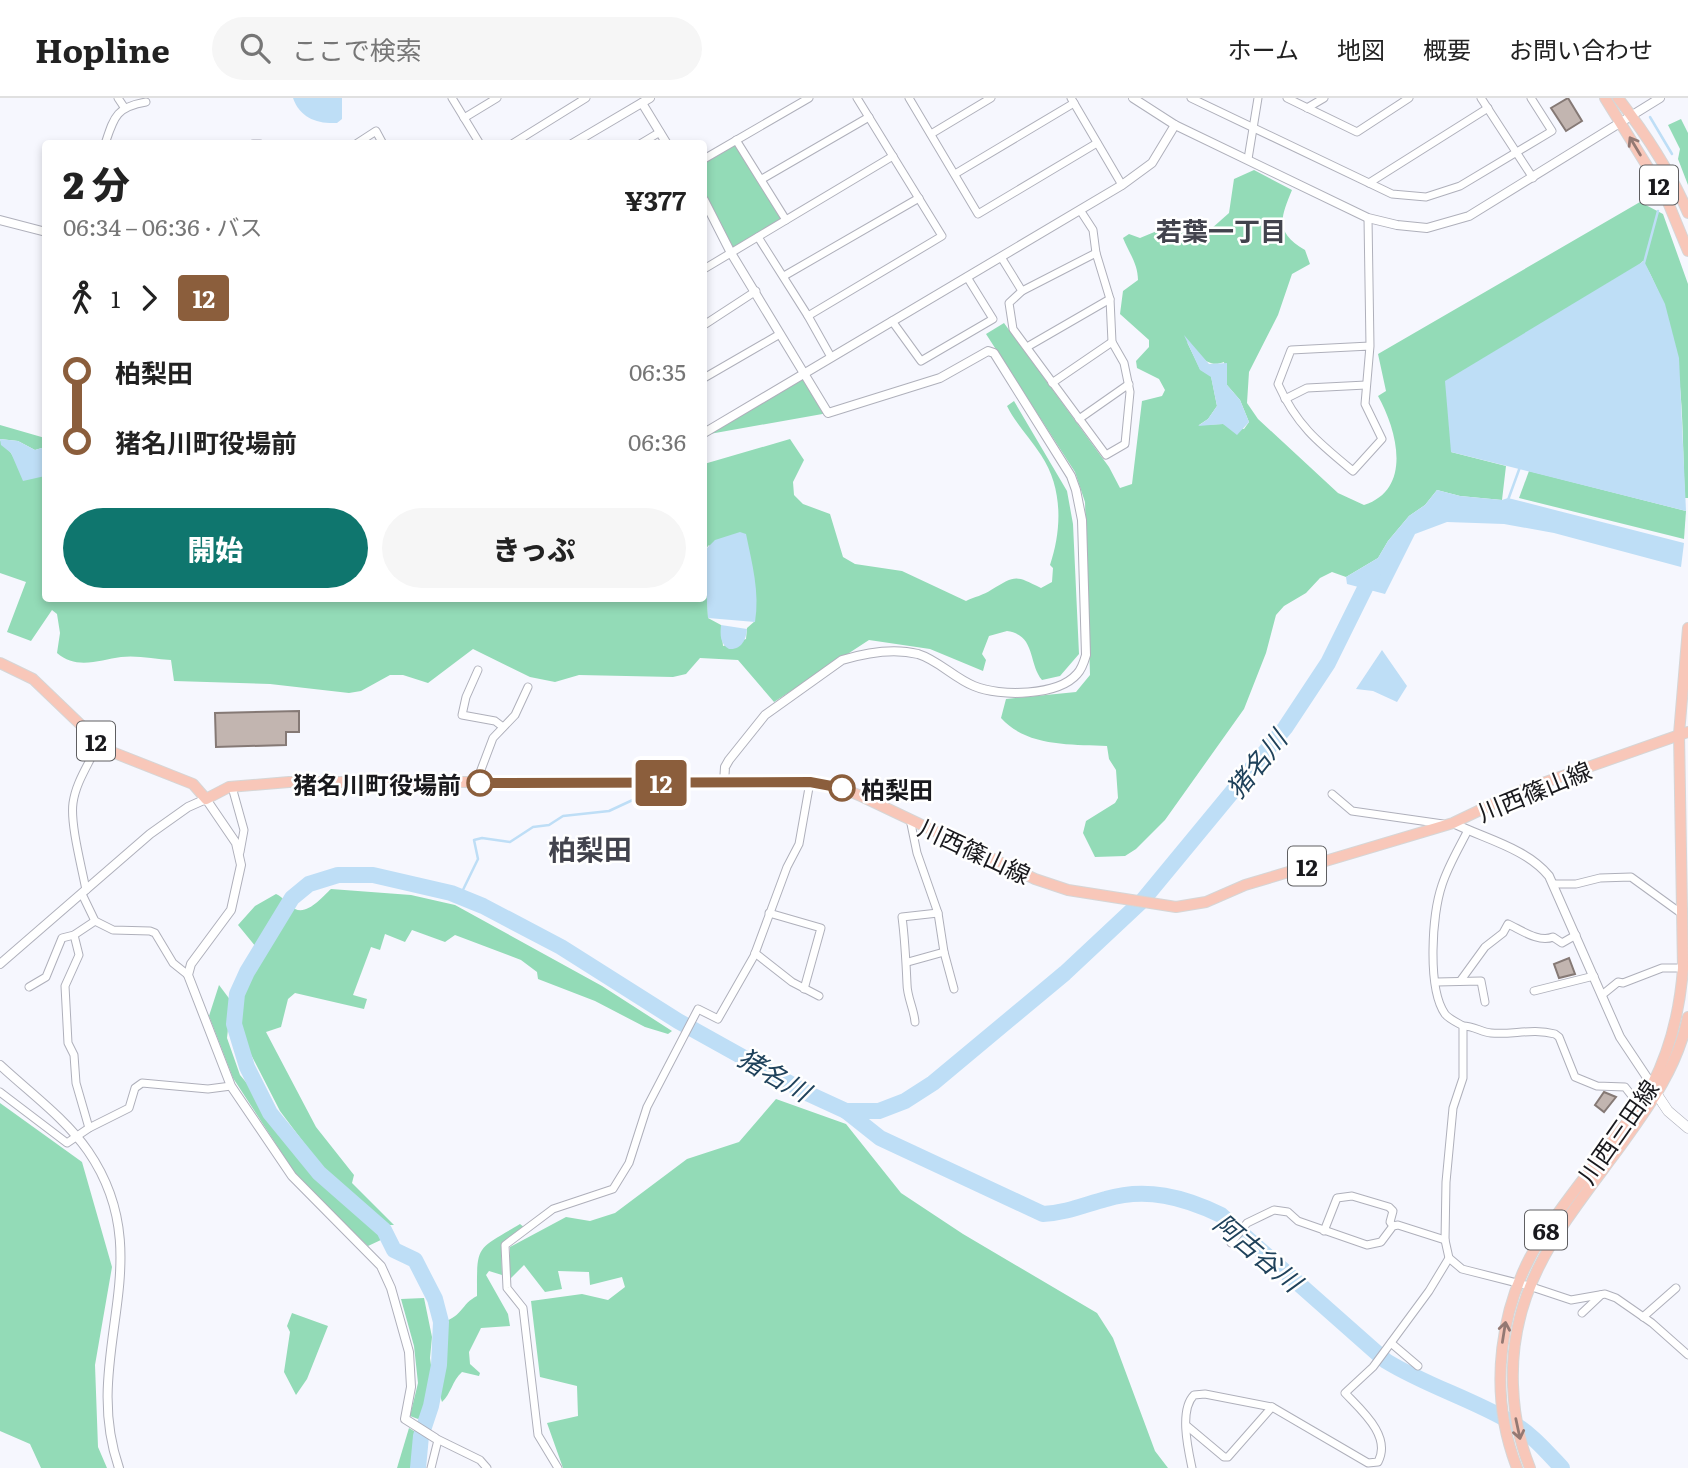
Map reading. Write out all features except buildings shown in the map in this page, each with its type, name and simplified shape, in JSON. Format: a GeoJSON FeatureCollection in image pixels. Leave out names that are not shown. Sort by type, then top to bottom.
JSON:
{"type":"FeatureCollection","features":[{"type":"Feature","properties":{"kind":"main road","name":"12"},"geometry":{"type":"LineString","coordinates":[[1605,98],[1665,195],[1688,251]]}},
{"type":"Feature","properties":{"kind":"main road","name":"12"},"geometry":{"type":"LineString","coordinates":[[1618,98],[1679,192],[1688,213]]}},
{"type":"Feature","properties":{"kind":"main road"},"geometry":{"type":"LineString","coordinates":[[1684,733],[1688,628]]}},
{"type":"Feature","properties":{"kind":"main road","name":"12"},"geometry":{"type":"LineString","coordinates":[[0,663],[33,679],[107,750],[193,785],[205,799]]}},
{"type":"Feature","properties":{"kind":"main road","name":"川西篠山線"},"geometry":{"type":"LineString","coordinates":[[205,799],[232,787],[289,782],[810,782],[842,788],[1035,879],[1068,890],[1161,906],[1192,906],[1245,885],[1450,824],[1520,791],[1684,733]]}},
{"type":"Feature","properties":{"kind":"main road","name":"川西三田線"},"geometry":{"type":"LineString","coordinates":[[1530,1468],[1514,1407],[1512,1354],[1524,1285],[1542,1236],[1652,1085],[1672,1037],[1680,1000],[1683,968],[1684,733]]}},
{"type":"Feature","properties":{"kind":"main road","name":"川西三田線"},"geometry":{"type":"LineString","coordinates":[[1517,1468],[1507,1435],[1502,1399],[1501,1352],[1504,1323],[1524,1285],[1555,1237],[1657,1096],[1674,1062],[1688,1017]]}},
{"type":"Feature","properties":{"kind":"main road"},"geometry":{"type":"LineString","coordinates":[[1652,1085],[1657,1096],[1688,1128]]}},
{"type":"Feature","properties":{"kind":"street"},"geometry":{"type":"LineString","coordinates":[[118,98],[124,107]]}},
{"type":"Feature","properties":{"kind":"street"},"geometry":{"type":"LineString","coordinates":[[452,98],[478,140]]}},
{"type":"Feature","properties":{"kind":"street"},"geometry":{"type":"LineString","coordinates":[[464,118],[497,98]]}},
{"type":"Feature","properties":{"kind":"street"},"geometry":{"type":"LineString","coordinates":[[518,140],[586,98]]}},
{"type":"Feature","properties":{"kind":"street"},"geometry":{"type":"LineString","coordinates":[[707,157],[808,98]]}},
{"type":"Feature","properties":{"kind":"street"},"geometry":{"type":"LineString","coordinates":[[808,316],[942,236],[857,98]]}},
{"type":"Feature","properties":{"kind":"street"},"geometry":{"type":"LineString","coordinates":[[909,98],[978,214],[1097,143]]}},
{"type":"Feature","properties":{"kind":"street"},"geometry":{"type":"LineString","coordinates":[[931,134],[991,98]]}},
{"type":"Feature","properties":{"kind":"street"},"geometry":{"type":"LineString","coordinates":[[1133,98],[1175,125],[1368,218],[1427,228],[1469,216],[1660,98]]}},
{"type":"Feature","properties":{"kind":"street"},"geometry":{"type":"LineString","coordinates":[[1191,98],[1392,194],[1426,197],[1460,186],[1552,131],[1531,98]]}},
{"type":"Feature","properties":{"kind":"street"},"geometry":{"type":"LineString","coordinates":[[1248,159],[1258,98]]}},
{"type":"Feature","properties":{"kind":"street"},"geometry":{"type":"LineString","coordinates":[[1287,98],[1357,132],[1409,98]]}},
{"type":"Feature","properties":{"kind":"street"},"geometry":{"type":"LineString","coordinates":[[1307,108],[1324,98]]}},
{"type":"Feature","properties":{"kind":"street"},"geometry":{"type":"LineString","coordinates":[[1481,98],[1533,178]]}},
{"type":"Feature","properties":{"kind":"street"},"geometry":{"type":"LineString","coordinates":[[579,140],[646,100],[665,140]]}},
{"type":"Feature","properties":{"kind":"street"},"geometry":{"type":"LineString","coordinates":[[955,174],[1072,101],[1122,185]]}},
{"type":"Feature","properties":{"kind":"street"},"geometry":{"type":"LineString","coordinates":[[106,140],[112,122],[124,107],[146,102]]}},
{"type":"Feature","properties":{"kind":"street"},"geometry":{"type":"LineString","coordinates":[[1369,183],[1488,108]]}},
{"type":"Feature","properties":{"kind":"street"},"geometry":{"type":"LineString","coordinates":[[762,179],[869,117]]}},
{"type":"Feature","properties":{"kind":"street"},"geometry":{"type":"LineString","coordinates":[[707,431],[1122,185],[1152,163],[1175,125]]}},
{"type":"Feature","properties":{"kind":"street"},"geometry":{"type":"LineString","coordinates":[[362,140],[376,131],[381,140]]}},
{"type":"Feature","properties":{"kind":"street"},"geometry":{"type":"LineString","coordinates":[[647,140],[660,132]]}},
{"type":"Feature","properties":{"kind":"street"},"geometry":{"type":"LineString","coordinates":[[736,140],[786,220]]}},
{"type":"Feature","properties":{"kind":"street"},"geometry":{"type":"LineString","coordinates":[[707,267],[893,156]]}},
{"type":"Feature","properties":{"kind":"street"},"geometry":{"type":"LineString","coordinates":[[784,276],[919,198]]}},
{"type":"Feature","properties":{"kind":"street"},"geometry":{"type":"LineString","coordinates":[[1080,210],[1093,230],[1096,253],[1110,299],[1112,342],[1124,363],[1129,384],[1125,444],[1106,455],[1013,329],[1009,303],[1022,291],[1096,253]]}},
{"type":"Feature","properties":{"kind":"street"},"geometry":{"type":"LineString","coordinates":[[707,213],[828,413],[940,378],[988,351],[994,353],[1076,490],[1082,520],[1086,654],[1080,672],[1062,686],[1001,694],[975,687],[918,654],[873,653],[842,660],[765,715],[729,760],[725,767],[724,783]]}},
{"type":"Feature","properties":{"kind":"street"},"geometry":{"type":"LineString","coordinates":[[1368,218],[1370,346],[1364,404],[1382,439],[1353,471],[1310,436],[1278,384],[1290,350],[1370,346]]}},
{"type":"Feature","properties":{"kind":"street"},"geometry":{"type":"LineString","coordinates":[[0,220],[42,231]]}},
{"type":"Feature","properties":{"kind":"street"},"geometry":{"type":"LineString","coordinates":[[758,237],[831,357]]}},
{"type":"Feature","properties":{"kind":"street"},"geometry":{"type":"LineString","coordinates":[[1001,257],[1022,291]]}},
{"type":"Feature","properties":{"kind":"street"},"geometry":{"type":"LineString","coordinates":[[892,321],[921,360],[993,319],[967,277]]}},
{"type":"Feature","properties":{"kind":"street"},"geometry":{"type":"LineString","coordinates":[[707,323],[756,291]]}},
{"type":"Feature","properties":{"kind":"street"},"geometry":{"type":"LineString","coordinates":[[1027,347],[1110,299]]}},
{"type":"Feature","properties":{"kind":"street"},"geometry":{"type":"LineString","coordinates":[[707,376],[780,334]]}},
{"type":"Feature","properties":{"kind":"street"},"geometry":{"type":"LineString","coordinates":[[1052,383],[1112,342]]}},
{"type":"Feature","properties":{"kind":"street"},"geometry":{"type":"LineString","coordinates":[[1079,419],[1129,384]]}},
{"type":"Feature","properties":{"kind":"street"},"geometry":{"type":"LineString","coordinates":[[1285,399],[1307,388],[1366,385]]}},
{"type":"Feature","properties":{"kind":"street"},"geometry":{"type":"LineString","coordinates":[[478,670],[466,696],[462,715],[495,721],[503,727]]}},
{"type":"Feature","properties":{"kind":"street"},"geometry":{"type":"LineString","coordinates":[[475,783],[493,738],[515,715],[528,687]]}},
{"type":"Feature","properties":{"kind":"street"},"geometry":{"type":"LineString","coordinates":[[98,743],[88,767],[83,771],[72,804],[84,892],[95,922],[113,930],[155,933],[173,963],[188,975],[231,1086],[292,1176],[381,1266],[391,1288],[410,1352],[411,1387],[405,1419],[437,1439],[480,1460],[487,1468]]}},
{"type":"Feature","properties":{"kind":"street"},"geometry":{"type":"LineString","coordinates":[[558,1468],[538,1435],[523,1308],[507,1288],[505,1245],[553,1209],[613,1189],[629,1163],[647,1107],[698,1009],[718,1019],[755,953],[799,844],[810,782]]}},
{"type":"Feature","properties":{"kind":"street"},"geometry":{"type":"LineString","coordinates":[[188,975],[191,964],[231,910],[242,865],[240,852],[244,830],[232,787]]}},
{"type":"Feature","properties":{"kind":"street"},"geometry":{"type":"LineString","coordinates":[[1332,794],[1352,811],[1450,824],[1539,864],[1553,884],[1620,1037],[1652,1085]]}},
{"type":"Feature","properties":{"kind":"street"},"geometry":{"type":"LineString","coordinates":[[0,964],[150,834],[187,807],[205,799],[240,852]]}},
{"type":"Feature","properties":{"kind":"street"},"geometry":{"type":"LineString","coordinates":[[910,819],[917,853],[938,913],[944,952],[954,989]]}},
{"type":"Feature","properties":{"kind":"street"},"geometry":{"type":"LineString","coordinates":[[1468,830],[1441,888],[1434,923],[1433,959],[1446,1015],[1463,1026],[1472,1026],[1490,1033],[1525,1030],[1555,1034],[1559,1037],[1575,1077],[1597,1086],[1625,1087],[1639,1105]]}},
{"type":"Feature","properties":{"kind":"street"},"geometry":{"type":"LineString","coordinates":[[1553,884],[1631,877],[1682,914]]}},
{"type":"Feature","properties":{"kind":"street"},"geometry":{"type":"LineString","coordinates":[[769,913],[821,928],[804,989]]}},
{"type":"Feature","properties":{"kind":"street"},"geometry":{"type":"LineString","coordinates":[[915,1022],[906,987],[908,962],[902,917],[938,913]]}},
{"type":"Feature","properties":{"kind":"street"},"geometry":{"type":"LineString","coordinates":[[29,987],[46,977],[62,938],[95,922]]}},
{"type":"Feature","properties":{"kind":"street"},"geometry":{"type":"LineString","coordinates":[[1461,980],[1485,947],[1503,933],[1508,924],[1535,937],[1548,940],[1553,937],[1562,943],[1576,935]]}},
{"type":"Feature","properties":{"kind":"street"},"geometry":{"type":"LineString","coordinates":[[74,934],[79,954],[65,986],[68,1043],[74,1055],[76,1083],[89,1128]]}},
{"type":"Feature","properties":{"kind":"street"},"geometry":{"type":"LineString","coordinates":[[908,962],[944,952]]}},
{"type":"Feature","properties":{"kind":"street"},"geometry":{"type":"LineString","coordinates":[[755,953],[804,989],[818,996]]}},
{"type":"Feature","properties":{"kind":"street"},"geometry":{"type":"LineString","coordinates":[[1602,995],[1618,982],[1623,983],[1649,971],[1683,968]]}},
{"type":"Feature","properties":{"kind":"street"},"geometry":{"type":"LineString","coordinates":[[1535,991],[1594,976]]}},
{"type":"Feature","properties":{"kind":"street"},"geometry":{"type":"LineString","coordinates":[[1437,982],[1481,981],[1485,1002]]}},
{"type":"Feature","properties":{"kind":"street"},"geometry":{"type":"LineString","coordinates":[[1463,1026],[1463,1078],[1453,1108],[1446,1182],[1445,1240],[1449,1258],[1462,1269],[1571,1300],[1601,1294],[1616,1298],[1688,1355]]}},
{"type":"Feature","properties":{"kind":"street"},"geometry":{"type":"LineString","coordinates":[[0,1065],[78,1138],[105,1182],[118,1221],[121,1239],[120,1289],[111,1341],[107,1398],[119,1468]]}},
{"type":"Feature","properties":{"kind":"street"},"geometry":{"type":"LineString","coordinates":[[0,1092],[67,1143],[89,1128],[129,1108],[135,1088],[142,1083],[208,1090],[231,1086]]}},
{"type":"Feature","properties":{"kind":"street"},"geometry":{"type":"LineString","coordinates":[[1324,1231],[1337,1198],[1352,1196],[1389,1208],[1393,1211],[1390,1222],[1393,1226]]}},
{"type":"Feature","properties":{"kind":"street"},"geometry":{"type":"LineString","coordinates":[[1231,1243],[1247,1223],[1274,1210],[1288,1212],[1298,1221],[1367,1245],[1381,1242],[1393,1226]]}},
{"type":"Feature","properties":{"kind":"street"},"geometry":{"type":"LineString","coordinates":[[1393,1226],[1405,1227],[1445,1240]]}},
{"type":"Feature","properties":{"kind":"street"},"geometry":{"type":"LineString","coordinates":[[1192,1468],[1187,1426],[1188,1400],[1194,1395],[1205,1394],[1272,1407],[1367,1466],[1378,1462],[1378,1436],[1373,1421],[1345,1393],[1373,1367],[1390,1345],[1429,1292],[1449,1258]]}},
{"type":"Feature","properties":{"kind":"street"},"geometry":{"type":"LineString","coordinates":[[1643,1317],[1676,1288]]}},
{"type":"Feature","properties":{"kind":"street"},"geometry":{"type":"LineString","coordinates":[[1582,1313],[1601,1294]]}},
{"type":"Feature","properties":{"kind":"street"},"geometry":{"type":"LineString","coordinates":[[1390,1345],[1418,1366]]}},
{"type":"Feature","properties":{"kind":"street"},"geometry":{"type":"LineString","coordinates":[[1187,1426],[1224,1457],[1228,1457],[1272,1407]]}},
{"type":"Feature","properties":{"kind":"street"},"geometry":{"type":"LineString","coordinates":[[431,1468],[437,1439]]}},
{"type":"Feature","properties":{"kind":"green space"},"geometry":{"type":"Polygon","coordinates":[[[1681,119],[1688,133],[1688,185],[1678,159],[1680,149],[1668,125],[1681,119]]]}},
{"type":"Feature","properties":{"kind":"green space"},"geometry":{"type":"Polygon","coordinates":[[[736,140],[786,220],[731,253],[707,206],[707,157],[736,140]]]}},
{"type":"Feature","properties":{"kind":"green space"},"geometry":{"type":"Polygon","coordinates":[[[1254,170],[1292,190],[1283,224],[1289,237],[1305,250],[1310,264],[1292,274],[1278,315],[1249,372],[1247,403],[1258,419],[1338,493],[1364,505],[1379,497],[1390,486],[1397,457],[1391,425],[1378,396],[1386,391],[1378,354],[1640,202],[1663,214],[1688,284],[1688,498],[1685,498],[1682,406],[1675,347],[1668,318],[1643,261],[1451,452],[1506,466],[1502,500],[1460,496],[1437,490],[1425,505],[1409,516],[1378,558],[1346,577],[1332,572],[1320,578],[1306,593],[1284,606],[1276,615],[1266,653],[1244,709],[1165,820],[1136,849],[1125,856],[1095,857],[1083,833],[1086,821],[1115,803],[1118,798],[1116,770],[1109,759],[1107,746],[1064,744],[1036,739],[1023,734],[1001,718],[1006,699],[1076,692],[1090,675],[1085,502],[1075,472],[986,334],[1004,323],[1109,467],[1120,488],[1132,484],[1142,401],[1162,396],[1165,390],[1159,379],[1137,368],[1136,361],[1149,347],[1149,340],[1120,314],[1123,291],[1138,280],[1135,264],[1123,238],[1129,234],[1140,238],[1164,228],[1188,234],[1211,229],[1229,213],[1234,179],[1254,170]],[[1187,342],[1200,369],[1211,376],[1217,406],[1208,419],[1199,425],[1223,424],[1244,429],[1249,422],[1240,400],[1227,385],[1224,362],[1208,362],[1187,342]]]}},
{"type":"Feature","properties":{"kind":"green space"},"geometry":{"type":"Polygon","coordinates":[[[803,373],[828,413],[707,434],[803,373]]]}},
{"type":"Feature","properties":{"kind":"green space"},"geometry":{"type":"Polygon","coordinates":[[[1014,401],[1067,491],[1073,524],[1079,654],[1060,676],[1042,680],[1023,638],[1007,631],[989,636],[982,654],[986,660],[983,671],[930,649],[869,640],[774,702],[738,660],[700,658],[686,674],[673,677],[579,675],[555,682],[530,677],[473,649],[428,683],[403,675],[390,675],[361,691],[349,693],[270,684],[174,681],[171,660],[127,657],[88,663],[72,661],[57,653],[60,633],[57,614],[52,610],[31,641],[7,632],[26,582],[0,573],[0,440],[20,469],[42,475],[42,602],[707,602],[707,588],[708,618],[721,625],[723,646],[746,639],[747,628],[755,621],[709,545],[707,547],[707,463],[790,439],[804,460],[793,482],[794,495],[803,504],[830,514],[843,557],[855,564],[902,571],[966,601],[1011,579],[1020,579],[1041,588],[1052,582],[1053,568],[1050,565],[1057,537],[1057,495],[1041,455],[1007,406],[1014,401]]]}},
{"type":"Feature","properties":{"kind":"green space"},"geometry":{"type":"Polygon","coordinates":[[[0,425],[42,437],[42,448],[35,450],[18,441],[0,439],[0,425]]]}},
{"type":"Feature","properties":{"kind":"green space"},"geometry":{"type":"Polygon","coordinates":[[[1529,471],[1686,511],[1684,539],[1519,498],[1529,471]]]}},
{"type":"Feature","properties":{"kind":"green space"},"geometry":{"type":"Polygon","coordinates":[[[331,889],[411,895],[455,905],[602,986],[672,1031],[668,1034],[645,1027],[595,1001],[538,979],[537,972],[521,960],[455,935],[445,942],[412,930],[405,942],[385,934],[380,950],[371,947],[353,995],[367,999],[364,1009],[295,993],[288,999],[281,1027],[266,1032],[316,1127],[354,1175],[352,1183],[394,1225],[388,1225],[325,1171],[280,1111],[240,1033],[240,993],[261,953],[238,925],[255,906],[276,894],[295,909],[305,910],[331,889]]]}},
{"type":"Feature","properties":{"kind":"green space"},"geometry":{"type":"Polygon","coordinates":[[[219,985],[231,1001],[227,1038],[240,1075],[255,1093],[271,1123],[321,1182],[383,1239],[368,1246],[300,1181],[233,1078],[209,1016],[219,985]]]}},
{"type":"Feature","properties":{"kind":"green space"},"geometry":{"type":"Polygon","coordinates":[[[776,1099],[846,1124],[901,1193],[963,1234],[1097,1313],[1113,1338],[1155,1451],[1168,1468],[563,1468],[547,1423],[578,1416],[577,1386],[540,1377],[531,1301],[582,1294],[608,1300],[625,1287],[622,1277],[590,1285],[589,1272],[558,1271],[562,1289],[545,1292],[524,1265],[510,1279],[510,1247],[566,1217],[590,1221],[615,1213],[687,1159],[739,1142],[776,1099]]]}},
{"type":"Feature","properties":{"kind":"green space"},"geometry":{"type":"Polygon","coordinates":[[[0,1103],[82,1162],[112,1267],[95,1365],[98,1447],[107,1468],[41,1468],[30,1444],[0,1431],[0,1103]]]}},
{"type":"Feature","properties":{"kind":"green space"},"geometry":{"type":"Polygon","coordinates":[[[520,1224],[525,1228],[501,1244],[502,1275],[489,1271],[486,1275],[508,1314],[510,1326],[481,1328],[469,1352],[470,1364],[480,1373],[479,1376],[462,1372],[442,1402],[440,1390],[446,1356],[443,1322],[454,1317],[477,1296],[477,1267],[482,1251],[494,1239],[520,1224]]]}},
{"type":"Feature","properties":{"kind":"green space"},"geometry":{"type":"Polygon","coordinates":[[[424,1298],[432,1337],[430,1358],[433,1380],[423,1416],[418,1419],[410,1416],[418,1383],[414,1346],[401,1299],[424,1298]]]}},
{"type":"Feature","properties":{"kind":"green space"},"geometry":{"type":"Polygon","coordinates":[[[292,1313],[328,1326],[307,1379],[296,1395],[284,1372],[290,1332],[287,1326],[292,1313]]]}},
{"type":"Feature","properties":{"kind":"green space"},"geometry":{"type":"Polygon","coordinates":[[[409,1428],[417,1433],[412,1468],[397,1468],[409,1428]]]}},
{"type":"Feature","properties":{"kind":"water"},"geometry":{"type":"Polygon","coordinates":[[[293,98],[342,98],[342,119],[337,123],[316,121],[300,110],[293,98]]]}},
{"type":"Feature","properties":{"kind":"water"},"geometry":{"type":"Polygon","coordinates":[[[1644,261],[1665,304],[1679,358],[1686,511],[1451,452],[1445,381],[1644,261]]]}},
{"type":"Feature","properties":{"kind":"water"},"geometry":{"type":"Polygon","coordinates":[[[1184,335],[1209,364],[1227,363],[1227,385],[1240,400],[1249,422],[1237,435],[1223,424],[1198,426],[1208,419],[1217,406],[1211,377],[1200,370],[1184,335]]]}},
{"type":"Feature","properties":{"kind":"water"},"geometry":{"type":"Polygon","coordinates":[[[0,439],[18,441],[35,450],[42,448],[42,477],[23,481],[11,453],[1,445],[0,439]]]}},
{"type":"Feature","properties":{"kind":"water"},"geometry":{"type":"Polygon","coordinates":[[[1437,490],[1460,496],[1502,500],[1508,498],[1684,543],[1681,567],[1554,533],[1504,524],[1447,522],[1415,534],[1385,594],[1347,584],[1346,577],[1378,558],[1409,516],[1425,505],[1437,490]]]}},
{"type":"Feature","properties":{"kind":"water"},"geometry":{"type":"Polygon","coordinates":[[[740,532],[746,534],[756,589],[755,622],[708,618],[707,548],[715,540],[740,532]]]}},
{"type":"Feature","properties":{"kind":"water"},"geometry":{"type":"Polygon","coordinates":[[[721,625],[747,629],[740,646],[729,649],[724,645],[721,625]]]}},
{"type":"Feature","properties":{"kind":"water"},"geometry":{"type":"Polygon","coordinates":[[[1382,650],[1407,686],[1397,702],[1373,691],[1356,689],[1382,650]]]}},
{"type":"Feature","properties":{"kind":"waterway"},"geometry":{"type":"LineString","coordinates":[[1650,117],[1672,154]]}},
{"type":"Feature","properties":{"kind":"waterway"},"geometry":{"type":"LineString","coordinates":[[1644,263],[1658,211]]}},
{"type":"Feature","properties":{"kind":"waterway"},"geometry":{"type":"LineString","coordinates":[[1508,500],[1520,467]]}},
{"type":"Feature","properties":{"kind":"waterway","name":"猪名川"},"geometry":{"type":"LineString","coordinates":[[418,1468],[421,1436],[431,1406],[439,1365],[441,1322],[435,1299],[415,1260],[394,1250],[384,1230],[319,1173],[270,1113],[247,1067],[234,1024],[237,994],[247,972],[292,898],[309,884],[338,875],[373,875],[451,893],[483,906],[561,947],[678,1021],[809,1094],[846,1111],[879,1111],[905,1101],[933,1083],[1065,973],[1143,900],[1285,728],[1328,663],[1373,572]]}},
{"type":"Feature","properties":{"kind":"waterway"},"geometry":{"type":"LineString","coordinates":[[460,896],[478,859],[474,840],[482,838],[510,842],[533,827],[549,825],[563,816],[609,811],[652,791]]}},
{"type":"Feature","properties":{"kind":"waterway","name":"阿古谷川"},"geometry":{"type":"LineString","coordinates":[[846,1111],[880,1138],[1043,1214],[1121,1196],[1150,1194],[1193,1203],[1221,1215],[1386,1361],[1517,1425],[1562,1468]]}},
{"type":"Feature","properties":{"kind":"bus line","name":"12"},"geometry":{"type":"LineString","coordinates":[[480,783],[810,782],[842,788]]}},
{"type":"Feature","properties":{"kind":"place","name":"猪名川町役場前"},"geometry":{"type":"Point","coordinates":[480,783]}},
{"type":"Feature","properties":{"kind":"place","name":"柏梨田"},"geometry":{"type":"Point","coordinates":[842,788]}},
{"type":"Feature","properties":{"kind":"district","name":"若葉一丁目"},"geometry":{"type":"Point","coordinates":[1221,229]}},
{"type":"Feature","properties":{"kind":"district","name":"柏梨田"},"geometry":{"type":"Point","coordinates":[590,848]}}]}
